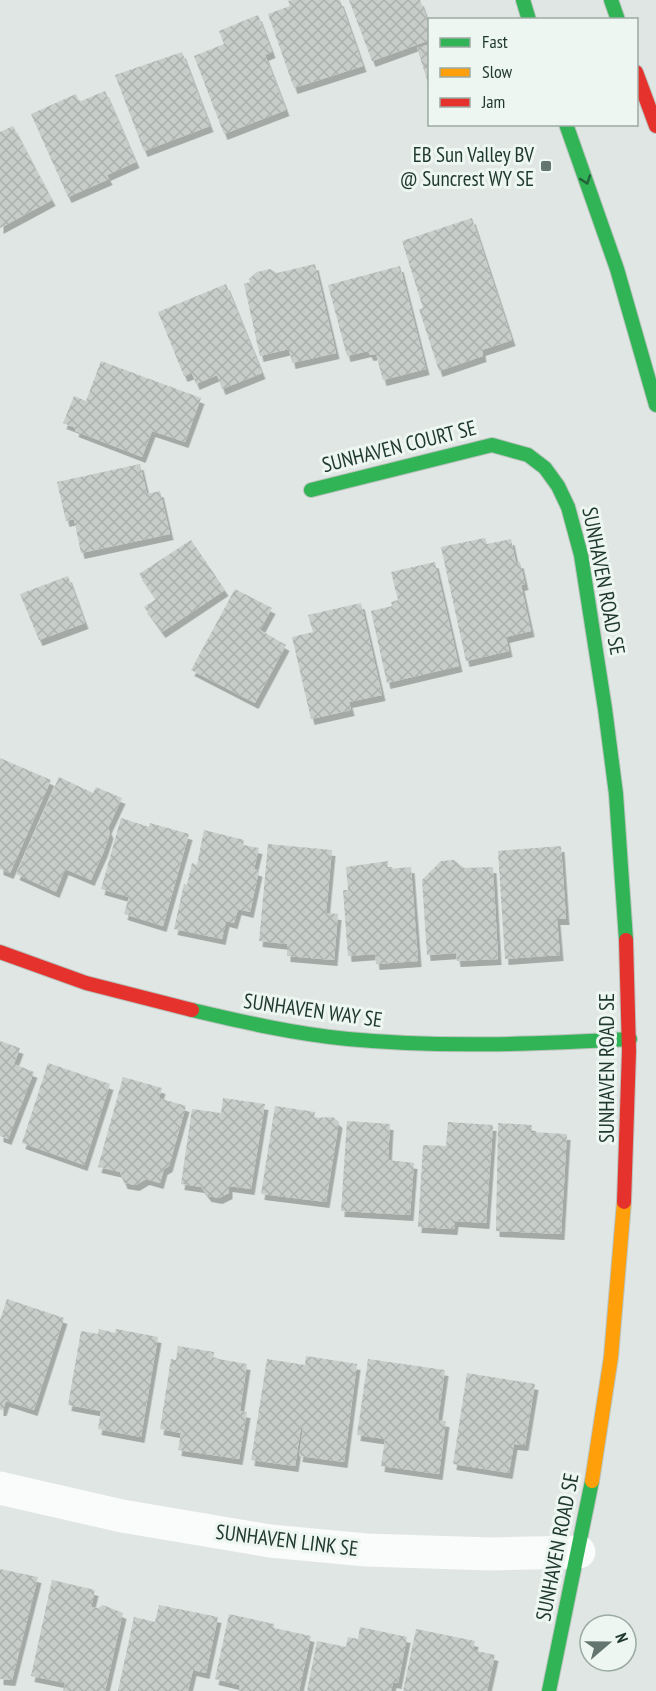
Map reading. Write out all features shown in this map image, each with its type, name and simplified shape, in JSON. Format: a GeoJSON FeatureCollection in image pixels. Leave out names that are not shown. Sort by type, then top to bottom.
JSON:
{"type":"FeatureCollection","features":[{"type":"Feature","properties":{"kind":"street"},"geometry":{"type":"LineString","coordinates":[[523,0],[529,18]]}},
{"type":"Feature","properties":{"kind":"street"},"geometry":{"type":"LineString","coordinates":[[611,0],[617,18]]}},
{"type":"Feature","properties":{"kind":"street"},"geometry":{"type":"LineString","coordinates":[[638,77],[656,126]]}},
{"type":"Feature","properties":{"kind":"street"},"geometry":{"type":"LineString","coordinates":[[567,126],[617,269],[656,405]]}},
{"type":"Feature","properties":{"kind":"street","name":"SUNHAVEN COURT SE"},"geometry":{"type":"LineString","coordinates":[[311,490],[404,464],[491,445],[517,450],[531,457]]}},
{"type":"Feature","properties":{"kind":"street","name":"SUNHAVEN ROAD SE"},"geometry":{"type":"LineString","coordinates":[[531,457],[544,467],[560,486],[569,509],[603,687],[614,768],[625,913],[630,1039],[626,1173],[616,1312],[597,1448],[579,1552],[549,1691]]}},
{"type":"Feature","properties":{"kind":"street","name":"SUNHAVEN WAY SE"},"geometry":{"type":"LineString","coordinates":[[0,952],[32,966],[124,994],[309,1034],[415,1044],[531,1045],[630,1039]]}},
{"type":"Feature","properties":{"kind":"street","name":"SUNHAVEN LINK SE"},"geometry":{"type":"LineString","coordinates":[[0,1488],[122,1516],[270,1541],[366,1550],[579,1552]]}},
{"type":"Feature","properties":{"kind":"building"},"geometry":{"type":"Polygon","coordinates":[[[340,0],[363,66],[294,88],[268,14],[290,6],[288,1],[340,0]]]}},
{"type":"Feature","properties":{"kind":"building"},"geometry":{"type":"Polygon","coordinates":[[[349,0],[420,0],[428,22],[428,41],[372,61],[349,0]]]}},
{"type":"Feature","properties":{"kind":"building"},"geometry":{"type":"Polygon","coordinates":[[[258,15],[272,52],[265,55],[286,110],[224,134],[194,56],[224,44],[219,31],[258,15]]]}},
{"type":"Feature","properties":{"kind":"building"},"geometry":{"type":"Polygon","coordinates":[[[428,45],[428,83],[417,48],[428,45]]]}},
{"type":"Feature","properties":{"kind":"building"},"geometry":{"type":"Polygon","coordinates":[[[182,52],[210,126],[144,151],[115,75],[182,52]]]}},
{"type":"Feature","properties":{"kind":"building"},"geometry":{"type":"Polygon","coordinates":[[[105,91],[136,162],[107,175],[109,179],[68,197],[31,114],[76,94],[79,102],[105,91]]]}},
{"type":"Feature","properties":{"kind":"building"},"geometry":{"type":"Polygon","coordinates":[[[13,126],[52,200],[0,228],[0,132],[13,126]]]}},
{"type":"Feature","properties":{"kind":"building"},"geometry":{"type":"Polygon","coordinates":[[[472,218],[512,340],[482,350],[483,356],[439,371],[419,309],[423,308],[402,241],[472,218]]]}},
{"type":"Feature","properties":{"kind":"building"},"geometry":{"type":"Polygon","coordinates":[[[315,264],[336,353],[292,363],[289,349],[260,356],[244,284],[250,282],[249,279],[257,272],[270,269],[277,273],[315,264]]]}},
{"type":"Feature","properties":{"kind":"building"},"geometry":{"type":"Polygon","coordinates":[[[400,266],[426,369],[383,380],[376,354],[370,355],[368,351],[347,356],[328,285],[400,266]]]}},
{"type":"Feature","properties":{"kind":"building"},"geometry":{"type":"Polygon","coordinates":[[[226,284],[262,373],[222,389],[217,375],[196,384],[192,373],[184,376],[158,312],[226,284]]]}},
{"type":"Feature","properties":{"kind":"building"},"geometry":{"type":"Polygon","coordinates":[[[101,361],[201,398],[185,442],[152,431],[142,457],[75,431],[76,428],[63,423],[74,396],[86,401],[101,361]]]}},
{"type":"Feature","properties":{"kind":"building"},"geometry":{"type":"Polygon","coordinates":[[[140,464],[147,494],[160,491],[170,534],[81,553],[74,519],[66,521],[57,482],[140,464]]]}},
{"type":"Feature","properties":{"kind":"building"},"geometry":{"type":"Polygon","coordinates":[[[485,538],[487,544],[511,539],[516,563],[520,562],[525,584],[521,585],[531,631],[506,637],[509,651],[466,661],[441,547],[485,538]]]}},
{"type":"Feature","properties":{"kind":"building"},"geometry":{"type":"Polygon","coordinates":[[[191,540],[225,590],[162,632],[144,607],[156,599],[139,574],[191,540]]]}},
{"type":"Feature","properties":{"kind":"building"},"geometry":{"type":"Polygon","coordinates":[[[435,562],[459,666],[387,683],[371,611],[392,606],[391,602],[398,600],[391,572],[435,562]]]}},
{"type":"Feature","properties":{"kind":"building"},"geometry":{"type":"Polygon","coordinates":[[[68,576],[85,623],[39,640],[20,594],[68,576]]]}},
{"type":"Feature","properties":{"kind":"building"},"geometry":{"type":"Polygon","coordinates":[[[235,589],[272,608],[260,630],[286,645],[255,703],[191,670],[235,589]]]}},
{"type":"Feature","properties":{"kind":"building"},"geometry":{"type":"Polygon","coordinates":[[[361,603],[382,695],[349,702],[351,710],[311,719],[292,637],[313,632],[308,615],[361,603]]]}},
{"type":"Feature","properties":{"kind":"building"},"geometry":{"type":"Polygon","coordinates":[[[0,758],[51,780],[10,873],[0,869],[0,758]]]}},
{"type":"Feature","properties":{"kind":"building"},"geometry":{"type":"Polygon","coordinates":[[[59,777],[93,793],[96,787],[122,798],[108,828],[110,833],[91,880],[65,869],[56,892],[16,874],[59,777]]]}},
{"type":"Feature","properties":{"kind":"building"},"geometry":{"type":"Polygon","coordinates":[[[121,818],[149,827],[150,823],[189,834],[163,926],[124,914],[129,897],[101,889],[121,818]]]}},
{"type":"Feature","properties":{"kind":"building"},"geometry":{"type":"Polygon","coordinates":[[[204,830],[244,840],[243,845],[259,848],[254,869],[259,871],[250,912],[238,909],[234,923],[226,921],[222,939],[174,929],[184,884],[187,885],[192,863],[197,865],[204,830]]]}},
{"type":"Feature","properties":{"kind":"building"},"geometry":{"type":"Polygon","coordinates":[[[268,844],[332,850],[326,913],[338,914],[334,960],[287,956],[287,944],[259,941],[268,844]]]}},
{"type":"Feature","properties":{"kind":"building"},"geometry":{"type":"Polygon","coordinates":[[[561,846],[566,919],[557,919],[560,955],[505,959],[498,851],[561,846]]]}},
{"type":"Feature","properties":{"kind":"building"},"geometry":{"type":"Polygon","coordinates":[[[454,860],[464,868],[493,867],[498,959],[457,961],[456,953],[427,955],[422,880],[441,861],[454,860]]]}},
{"type":"Feature","properties":{"kind":"building"},"geometry":{"type":"Polygon","coordinates":[[[388,861],[388,869],[411,867],[418,961],[376,964],[375,954],[348,956],[343,890],[348,890],[346,867],[388,861]]]}},
{"type":"Feature","properties":{"kind":"building"},"geometry":{"type":"Polygon","coordinates":[[[0,1041],[20,1048],[14,1064],[34,1072],[8,1139],[0,1136],[0,1041]]]}},
{"type":"Feature","properties":{"kind":"building"},"geometry":{"type":"Polygon","coordinates":[[[48,1063],[110,1084],[84,1165],[22,1143],[48,1063]]]}},
{"type":"Feature","properties":{"kind":"building"},"geometry":{"type":"Polygon","coordinates":[[[123,1077],[162,1088],[159,1098],[186,1106],[169,1166],[164,1169],[160,1183],[146,1179],[136,1185],[124,1183],[120,1172],[98,1167],[123,1077]]]}},
{"type":"Feature","properties":{"kind":"building"},"geometry":{"type":"Polygon","coordinates":[[[223,1098],[265,1104],[251,1189],[229,1186],[229,1193],[219,1198],[208,1196],[201,1187],[181,1184],[192,1109],[221,1113],[223,1098]]]}},
{"type":"Feature","properties":{"kind":"building"},"geometry":{"type":"Polygon","coordinates":[[[275,1106],[315,1112],[314,1118],[333,1117],[339,1122],[326,1202],[261,1194],[275,1106]]]}},
{"type":"Feature","properties":{"kind":"building"},"geometry":{"type":"Polygon","coordinates":[[[347,1121],[390,1124],[388,1160],[414,1163],[410,1215],[341,1211],[347,1121]]]}},
{"type":"Feature","properties":{"kind":"building"},"geometry":{"type":"Polygon","coordinates":[[[448,1122],[493,1125],[486,1223],[455,1221],[454,1229],[418,1227],[423,1145],[446,1146],[448,1122]]]}},
{"type":"Feature","properties":{"kind":"building"},"geometry":{"type":"Polygon","coordinates":[[[498,1123],[532,1125],[532,1132],[567,1134],[561,1234],[496,1231],[498,1123]]]}},
{"type":"Feature","properties":{"kind":"building"},"geometry":{"type":"Polygon","coordinates":[[[7,1299],[64,1318],[34,1410],[6,1401],[3,1410],[0,1410],[0,1320],[7,1299]]]}},
{"type":"Feature","properties":{"kind":"building"},"geometry":{"type":"Polygon","coordinates":[[[99,1329],[115,1333],[116,1329],[158,1337],[141,1437],[98,1429],[101,1411],[68,1405],[81,1331],[98,1334],[99,1329]]]}},
{"type":"Feature","properties":{"kind":"building"},"geometry":{"type":"Polygon","coordinates":[[[178,1346],[214,1352],[213,1358],[247,1364],[240,1411],[247,1412],[239,1459],[178,1450],[181,1433],[160,1429],[171,1359],[176,1360],[178,1346]]]}},
{"type":"Feature","properties":{"kind":"building"},"geometry":{"type":"Polygon","coordinates":[[[306,1356],[357,1364],[344,1462],[299,1456],[303,1428],[301,1427],[295,1466],[251,1460],[267,1359],[305,1365],[306,1356]]]}},
{"type":"Feature","properties":{"kind":"building"},"geometry":{"type":"Polygon","coordinates":[[[368,1359],[445,1370],[438,1420],[446,1421],[439,1474],[381,1466],[385,1439],[357,1435],[368,1359]]]}},
{"type":"Feature","properties":{"kind":"building"},"geometry":{"type":"Polygon","coordinates":[[[467,1373],[535,1384],[525,1445],[514,1444],[509,1473],[453,1464],[467,1373]]]}},
{"type":"Feature","properties":{"kind":"building"},"geometry":{"type":"Polygon","coordinates":[[[0,1569],[38,1577],[12,1680],[0,1679],[0,1569]]]}},
{"type":"Feature","properties":{"kind":"building"},"geometry":{"type":"Polygon","coordinates":[[[52,1580],[95,1590],[91,1607],[98,1608],[103,1605],[123,1613],[105,1691],[63,1691],[65,1683],[31,1676],[52,1580]]]}},
{"type":"Feature","properties":{"kind":"building"},"geometry":{"type":"Polygon","coordinates":[[[159,1605],[218,1617],[206,1673],[193,1670],[188,1691],[118,1691],[134,1617],[155,1622],[159,1605]]]}},
{"type":"Feature","properties":{"kind":"building"},"geometry":{"type":"Polygon","coordinates":[[[229,1614],[274,1624],[274,1628],[311,1636],[299,1691],[239,1691],[240,1685],[215,1679],[229,1614]]]}},
{"type":"Feature","properties":{"kind":"building"},"geometry":{"type":"Polygon","coordinates":[[[360,1627],[407,1637],[398,1683],[393,1682],[391,1691],[307,1691],[317,1641],[346,1647],[348,1637],[358,1639],[360,1627]]]}},
{"type":"Feature","properties":{"kind":"building"},"geometry":{"type":"Polygon","coordinates":[[[416,1629],[475,1641],[473,1650],[495,1655],[487,1691],[403,1691],[416,1629]]]}},
{"type":"Feature","properties":{"kind":"traffic: fast"},"geometry":{"type":"LineString","coordinates":[[523,0],[528,18]]}},
{"type":"Feature","properties":{"kind":"traffic: fast"},"geometry":{"type":"LineString","coordinates":[[611,0],[617,18]]}},
{"type":"Feature","properties":{"kind":"traffic: fast"},"geometry":{"type":"LineString","coordinates":[[567,126],[617,269],[656,405]]}},
{"type":"Feature","properties":{"kind":"traffic: fast"},"geometry":{"type":"LineString","coordinates":[[311,490],[492,445],[528,455],[545,468],[558,486],[568,507],[581,555],[605,709],[616,794],[626,940]]}},
{"type":"Feature","properties":{"kind":"traffic: fast"},"geometry":{"type":"LineString","coordinates":[[192,1010],[289,1031],[383,1042],[489,1044],[630,1039]]}},
{"type":"Feature","properties":{"kind":"traffic: fast"},"geometry":{"type":"LineString","coordinates":[[549,1691],[592,1481]]}},
{"type":"Feature","properties":{"kind":"traffic: slow"},"geometry":{"type":"LineString","coordinates":[[592,1481],[611,1357],[624,1202]]}},
{"type":"Feature","properties":{"kind":"traffic: jam"},"geometry":{"type":"LineString","coordinates":[[638,77],[656,126]]}},
{"type":"Feature","properties":{"kind":"traffic: jam"},"geometry":{"type":"LineString","coordinates":[[624,1202],[629,1051],[626,940]]}},
{"type":"Feature","properties":{"kind":"traffic: jam"},"geometry":{"type":"LineString","coordinates":[[0,952],[86,983],[192,1010]]}},
{"type":"Feature","properties":{"kind":"place","name":"EB Sun Valley BV @ Suncrest WY SE"},"geometry":{"type":"Point","coordinates":[546,166]}}]}
